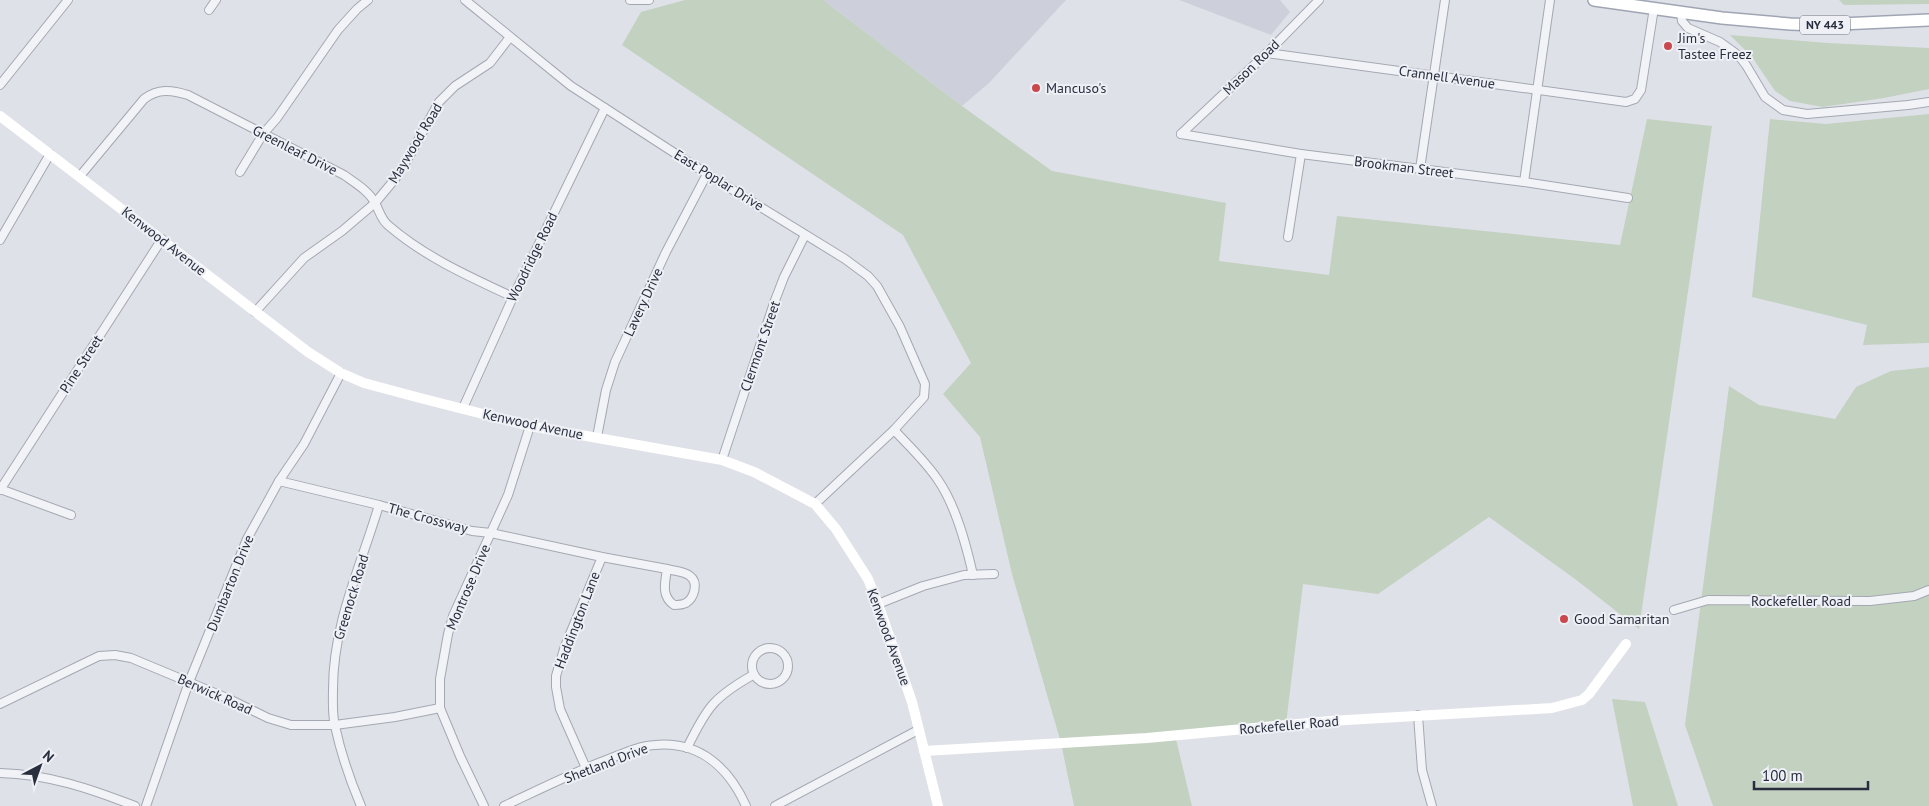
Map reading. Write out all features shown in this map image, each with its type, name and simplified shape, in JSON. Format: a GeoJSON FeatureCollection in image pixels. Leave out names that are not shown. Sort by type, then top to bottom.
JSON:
{"type":"FeatureCollection","features":[{"type":"Feature","properties":{"kind":"main road","name":"NY 443"},"geometry":{"type":"LineString","coordinates":[[1594,0],[1722,18],[1818,25],[1929,20]]}},
{"type":"Feature","properties":{"kind":"street"},"geometry":{"type":"LineString","coordinates":[[0,85],[68,0]]}},
{"type":"Feature","properties":{"kind":"street"},"geometry":{"type":"LineString","coordinates":[[209,10],[216,0]]}},
{"type":"Feature","properties":{"kind":"street"},"geometry":{"type":"LineString","coordinates":[[240,172],[263,134],[277,118],[345,22],[368,0]]}},
{"type":"Feature","properties":{"kind":"street","name":"East Poplar Drive"},"geometry":{"type":"LineString","coordinates":[[465,0],[557,76],[707,174],[846,259],[878,286],[900,327],[925,384],[924,397],[894,430]]}},
{"type":"Feature","properties":{"kind":"street"},"geometry":{"type":"LineString","coordinates":[[630,0],[649,0]]}},
{"type":"Feature","properties":{"kind":"street","name":"Mason Road"},"geometry":{"type":"LineString","coordinates":[[1181,134],[1267,53],[1319,0]]}},
{"type":"Feature","properties":{"kind":"street"},"geometry":{"type":"LineString","coordinates":[[1420,169],[1445,0]]}},
{"type":"Feature","properties":{"kind":"street"},"geometry":{"type":"LineString","coordinates":[[1524,182],[1550,0]]}},
{"type":"Feature","properties":{"kind":"street","name":"Crannell Avenue"},"geometry":{"type":"LineString","coordinates":[[1267,53],[1626,102],[1635,98],[1641,90],[1654,8]]}},
{"type":"Feature","properties":{"kind":"street"},"geometry":{"type":"LineString","coordinates":[[1681,12],[1682,21],[1688,28],[1725,45],[1738,55],[1765,97],[1784,110],[1806,114],[1929,102]]}},
{"type":"Feature","properties":{"kind":"street","name":"Maywood Road"},"geometry":{"type":"LineString","coordinates":[[254,312],[304,258],[342,231],[375,202],[395,179],[410,156],[438,102],[455,86],[490,63],[510,37]]}},
{"type":"Feature","properties":{"kind":"street","name":"Greenleaf Drive"},"geometry":{"type":"LineString","coordinates":[[80,176],[137,105],[148,95],[167,90],[188,96],[344,175],[360,186],[375,202],[380,216],[386,224],[405,240],[467,275],[513,297]]}},
{"type":"Feature","properties":{"kind":"street","name":"Woodridge Road"},"geometry":{"type":"LineString","coordinates":[[463,408],[513,297],[605,108]]}},
{"type":"Feature","properties":{"kind":"street","name":"Kenwood Avenue"},"geometry":{"type":"LineString","coordinates":[[0,116],[162,239],[254,312],[308,352],[341,373],[364,383],[388,390],[530,426],[722,460],[754,472],[815,504],[836,529],[868,580],[878,604],[912,702],[938,806]]}},
{"type":"Feature","properties":{"kind":"street","name":"Brookman Street"},"geometry":{"type":"LineString","coordinates":[[1181,134],[1301,154],[1524,182],[1628,198]]}},
{"type":"Feature","properties":{"kind":"street"},"geometry":{"type":"LineString","coordinates":[[0,240],[50,154]]}},
{"type":"Feature","properties":{"kind":"street"},"geometry":{"type":"LineString","coordinates":[[1288,237],[1301,154]]}},
{"type":"Feature","properties":{"kind":"street","name":"Lavery Drive"},"geometry":{"type":"LineString","coordinates":[[597,437],[606,390],[615,362],[666,252],[707,174]]}},
{"type":"Feature","properties":{"kind":"street","name":"Clermont Street"},"geometry":{"type":"LineString","coordinates":[[722,460],[774,304],[784,277],[805,235]]}},
{"type":"Feature","properties":{"kind":"street","name":"Pine Street"},"geometry":{"type":"LineString","coordinates":[[0,490],[162,239]]}},
{"type":"Feature","properties":{"kind":"street","name":"Dumbarton Drive"},"geometry":{"type":"LineString","coordinates":[[146,806],[189,682],[247,539],[279,481],[304,444],[341,373]]}},
{"type":"Feature","properties":{"kind":"street","name":"Montrose Drive"},"geometry":{"type":"LineString","coordinates":[[484,806],[440,708],[440,679],[450,625],[464,589],[508,495],[530,426]]}},
{"type":"Feature","properties":{"kind":"street"},"geometry":{"type":"LineString","coordinates":[[815,504],[894,430],[939,481],[956,517],[970,559],[973,575]]}},
{"type":"Feature","properties":{"kind":"street","name":"The Crossway"},"geometry":{"type":"LineString","coordinates":[[279,481],[379,505],[472,531],[491,533],[602,557],[667,569],[685,573],[694,580],[693,595],[685,604],[674,605],[669,601],[664,588],[667,569]]}},
{"type":"Feature","properties":{"kind":"street"},"geometry":{"type":"LineString","coordinates":[[0,490],[71,515]]}},
{"type":"Feature","properties":{"kind":"street","name":"Greenock Road"},"geometry":{"type":"LineString","coordinates":[[361,806],[344,765],[335,725],[333,681],[335,650],[349,593],[379,505]]}},
{"type":"Feature","properties":{"kind":"street","name":"Haddington Lane"},"geometry":{"type":"LineString","coordinates":[[586,768],[560,709],[556,676],[565,646],[602,557]]}},
{"type":"Feature","properties":{"kind":"street"},"geometry":{"type":"LineString","coordinates":[[878,604],[923,586],[964,575],[994,574]]}},
{"type":"Feature","properties":{"kind":"street","name":"Rockefeller Road"},"geometry":{"type":"LineString","coordinates":[[1674,610],[1708,600],[1870,601],[1914,596],[1929,590]]}},
{"type":"Feature","properties":{"kind":"street","name":"Rockefeller Road"},"geometry":{"type":"LineString","coordinates":[[924,751],[1148,738],[1262,726],[1552,708],[1582,700],[1597,686],[1626,644]]}},
{"type":"Feature","properties":{"kind":"street"},"geometry":{"type":"LineString","coordinates":[[763,648],[779,648],[788,658],[786,671],[776,684],[765,684],[753,675],[754,658],[763,648]]}},
{"type":"Feature","properties":{"kind":"street","name":"Berwick Road"},"geometry":{"type":"LineString","coordinates":[[0,704],[99,656],[115,655],[131,658],[268,718],[290,725],[335,725],[395,717],[440,708]]}},
{"type":"Feature","properties":{"kind":"street"},"geometry":{"type":"LineString","coordinates":[[687,748],[702,718],[716,700],[729,688],[753,675]]}},
{"type":"Feature","properties":{"kind":"street"},"geometry":{"type":"LineString","coordinates":[[1418,715],[1422,770],[1432,806]]}},
{"type":"Feature","properties":{"kind":"street"},"geometry":{"type":"LineString","coordinates":[[775,806],[918,730]]}},
{"type":"Feature","properties":{"kind":"street","name":"Shetland Drive"},"geometry":{"type":"LineString","coordinates":[[504,806],[586,768],[654,745],[672,745],[687,748],[716,763],[732,779],[746,806]]}},
{"type":"Feature","properties":{"kind":"street"},"geometry":{"type":"LineString","coordinates":[[0,774],[40,776],[78,785],[135,806]]}},
{"type":"Feature","properties":{"kind":"shaded area"},"geometry":{"type":"Polygon","coordinates":[[[823,0],[1066,0],[989,83],[962,106],[823,0]]]}},
{"type":"Feature","properties":{"kind":"shaded area"},"geometry":{"type":"Polygon","coordinates":[[[1179,0],[1280,0],[1290,12],[1271,35],[1179,0]]]}},
{"type":"Feature","properties":{"kind":"green space"},"geometry":{"type":"Polygon","coordinates":[[[685,0],[823,0],[962,106],[1052,171],[1226,203],[1219,261],[1329,275],[1337,216],[1620,245],[1647,119],[1712,126],[1639,629],[1575,579],[1489,517],[1378,594],[1303,584],[1286,724],[1175,735],[1192,806],[1074,806],[1061,743],[1012,574],[980,437],[943,394],[971,363],[903,235],[622,45],[641,12],[685,0]]]}},
{"type":"Feature","properties":{"kind":"green space"},"geometry":{"type":"Polygon","coordinates":[[[1839,0],[1929,0],[1929,4],[1844,5],[1839,0]]]}},
{"type":"Feature","properties":{"kind":"green space"},"geometry":{"type":"Polygon","coordinates":[[[1730,35],[1828,43],[1929,48],[1929,89],[1823,107],[1790,101],[1775,91],[1752,57],[1730,35]]]}},
{"type":"Feature","properties":{"kind":"green space"},"geometry":{"type":"Polygon","coordinates":[[[1929,114],[1929,343],[1863,345],[1867,325],[1752,297],[1770,119],[1826,124],[1929,114]]]}},
{"type":"Feature","properties":{"kind":"green space"},"geometry":{"type":"Polygon","coordinates":[[[1929,367],[1929,806],[1713,806],[1685,725],[1729,386],[1759,405],[1835,419],[1856,387],[1891,371],[1929,367]]]}},
{"type":"Feature","properties":{"kind":"green space"},"geometry":{"type":"Polygon","coordinates":[[[1612,699],[1645,702],[1678,806],[1633,806],[1612,699]]]}},
{"type":"Feature","properties":{"kind":"place","name":"Jim's Tastee Freez"},"geometry":{"type":"Point","coordinates":[1668,46]}},
{"type":"Feature","properties":{"kind":"place","name":"Mancuso's"},"geometry":{"type":"Point","coordinates":[1036,88]}},
{"type":"Feature","properties":{"kind":"place","name":"Good Samaritan"},"geometry":{"type":"Point","coordinates":[1564,619]}}]}
